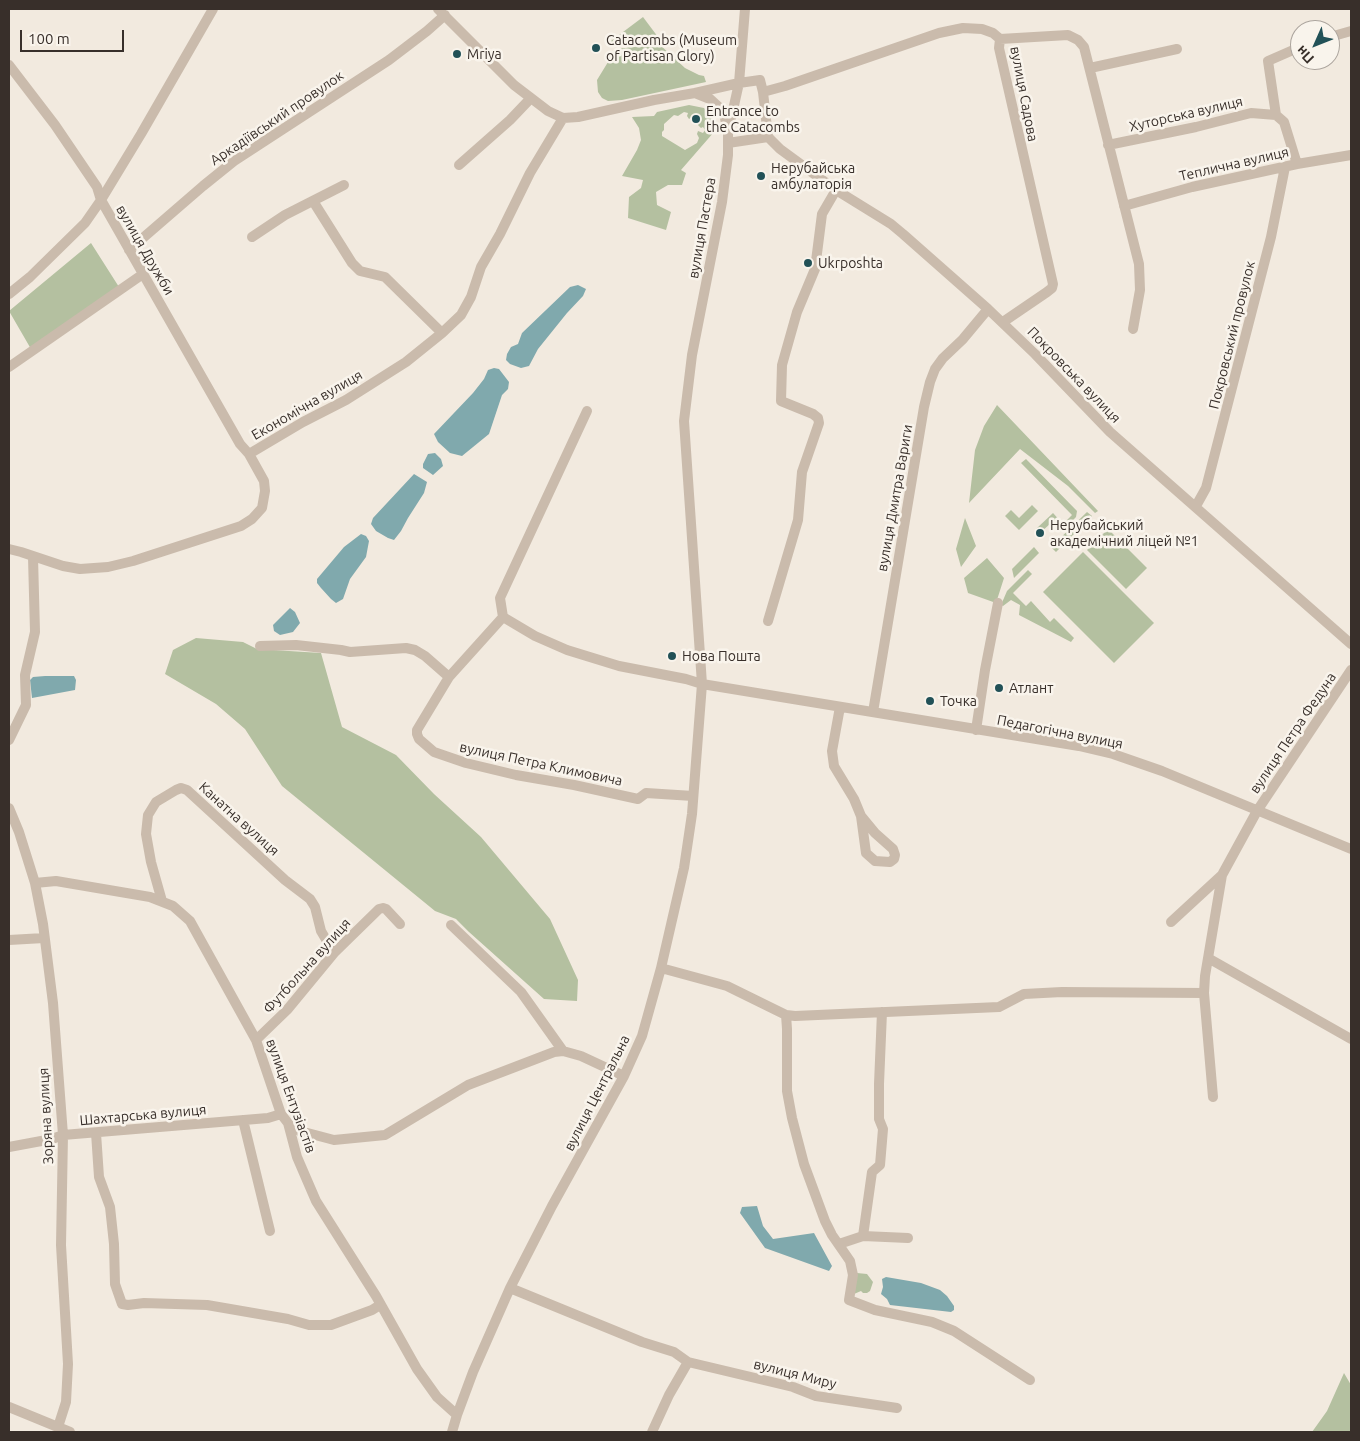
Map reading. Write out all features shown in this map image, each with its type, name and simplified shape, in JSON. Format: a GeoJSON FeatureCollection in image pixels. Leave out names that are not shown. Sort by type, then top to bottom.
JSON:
{"type":"FeatureCollection","features":[{"type":"Feature","properties":{"kind":"street"},"geometry":{"type":"LineString","coordinates":[[9,294],[30,277],[84,223],[101,200],[213,9]]}},
{"type":"Feature","properties":{"kind":"street"},"geometry":{"type":"LineString","coordinates":[[441,12],[530,99],[563,118],[578,117],[654,100],[739,83],[760,80],[768,137],[728,138],[739,83],[745,9]]}},
{"type":"Feature","properties":{"kind":"street","name":"Аркадіївський провулок"},"geometry":{"type":"LineString","coordinates":[[130,250],[234,161],[390,60],[427,31],[441,12]]}},
{"type":"Feature","properties":{"kind":"street"},"geometry":{"type":"LineString","coordinates":[[763,92],[939,33],[963,28],[982,28],[1000,39]]}},
{"type":"Feature","properties":{"kind":"street","name":"вулиця Садова"},"geometry":{"type":"LineString","coordinates":[[1003,322],[1047,292],[1052,288],[1053,284],[999,48],[1000,39],[1068,35],[1078,40],[1084,47],[1139,264],[1140,277],[1137,311],[1133,329]]}},
{"type":"Feature","properties":{"kind":"street"},"geometry":{"type":"LineString","coordinates":[[1090,68],[1177,49]]}},
{"type":"Feature","properties":{"kind":"street"},"geometry":{"type":"LineString","coordinates":[[1290,51],[1268,61],[1276,115],[1284,122],[1297,164]]}},
{"type":"Feature","properties":{"kind":"street","name":"вулиця Дружби"},"geometry":{"type":"LineString","coordinates":[[9,65],[55,125],[97,187],[101,200],[143,274],[240,444],[249,454]]}},
{"type":"Feature","properties":{"kind":"street","name":"вулиця Пастера"},"geometry":{"type":"LineString","coordinates":[[695,93],[710,99],[722,110],[726,118],[728,138],[722,202],[692,355],[684,421],[702,684]]}},
{"type":"Feature","properties":{"kind":"street"},"geometry":{"type":"LineString","coordinates":[[459,165],[510,120],[530,99]]}},
{"type":"Feature","properties":{"kind":"street","name":"Хуторська вулиця"},"geometry":{"type":"LineString","coordinates":[[1108,145],[1196,127],[1251,113],[1276,115]]}},
{"type":"Feature","properties":{"kind":"street","name":"Економічна вулиця"},"geometry":{"type":"LineString","coordinates":[[9,549],[63,566],[80,569],[108,568],[133,562],[241,526],[252,519],[260,512],[264,501],[264,481],[249,454],[376,382],[406,362],[442,333],[461,314],[471,297],[481,267],[500,234],[530,173],[563,118]]}},
{"type":"Feature","properties":{"kind":"street","name":"Покровська вулиця"},"geometry":{"type":"LineString","coordinates":[[768,137],[780,149],[836,190],[891,224],[1003,322],[1110,432],[1351,644]]}},
{"type":"Feature","properties":{"kind":"street","name":"Теплична вулиця"},"geometry":{"type":"LineString","coordinates":[[1124,206],[1192,187],[1297,164],[1351,155]]}},
{"type":"Feature","properties":{"kind":"street","name":"Покровський провулок"},"geometry":{"type":"LineString","coordinates":[[1196,506],[1206,488],[1211,470],[1271,236],[1285,167]]}},
{"type":"Feature","properties":{"kind":"street"},"geometry":{"type":"LineString","coordinates":[[252,237],[285,215],[344,185]]}},
{"type":"Feature","properties":{"kind":"street"},"geometry":{"type":"LineString","coordinates":[[768,621],[798,520],[802,472],[819,423],[818,418],[814,414],[781,401],[782,365],[797,312],[815,269],[822,214],[836,190]]}},
{"type":"Feature","properties":{"kind":"street"},"geometry":{"type":"LineString","coordinates":[[313,201],[352,263],[360,272],[386,277],[442,333]]}},
{"type":"Feature","properties":{"kind":"street"},"geometry":{"type":"LineString","coordinates":[[9,367],[143,274]]}},
{"type":"Feature","properties":{"kind":"street","name":"вулиця Дмитра Вариги"},"geometry":{"type":"LineString","coordinates":[[873,712],[924,407],[930,382],[943,358],[963,339],[988,309]]}},
{"type":"Feature","properties":{"kind":"street"},"geometry":{"type":"LineString","coordinates":[[587,411],[500,598],[503,617],[535,636],[567,650],[619,666],[702,684]]}},
{"type":"Feature","properties":{"kind":"street"},"geometry":{"type":"LineString","coordinates":[[9,740],[26,705],[25,675],[35,632],[33,557]]}},
{"type":"Feature","properties":{"kind":"street"},"geometry":{"type":"LineString","coordinates":[[976,730],[984,670],[998,604]]}},
{"type":"Feature","properties":{"kind":"street","name":"вулиця Петра Климовича"},"geometry":{"type":"LineString","coordinates":[[503,617],[449,677],[417,730],[419,739],[434,752],[474,765],[516,775],[638,799],[646,793],[693,796]]}},
{"type":"Feature","properties":{"kind":"street"},"geometry":{"type":"LineString","coordinates":[[260,646],[305,646],[350,652],[406,648],[415,650],[425,656],[449,677]]}},
{"type":"Feature","properties":{"kind":"street","name":"вулиця Петра Федуна"},"geometry":{"type":"LineString","coordinates":[[1222,875],[1257,811],[1351,670]]}},
{"type":"Feature","properties":{"kind":"street","name":"Педагогічна вулиця"},"geometry":{"type":"LineString","coordinates":[[702,684],[1078,746],[1112,754],[1162,770],[1351,849]]}},
{"type":"Feature","properties":{"kind":"street","name":"вулиця Центральна"},"geometry":{"type":"LineString","coordinates":[[452,1432],[456,1415],[510,1288],[552,1206],[624,1076],[642,1036],[684,868],[693,796],[702,684]]}},
{"type":"Feature","properties":{"kind":"street"},"geometry":{"type":"LineString","coordinates":[[840,707],[833,759],[834,766],[854,799],[861,816],[866,853],[875,861],[890,862],[894,860],[893,849],[875,834],[861,816]]}},
{"type":"Feature","properties":{"kind":"street","name":"Канатна вулиця"},"geometry":{"type":"LineString","coordinates":[[162,901],[151,862],[146,834],[148,816],[156,802],[182,788],[194,796],[284,880],[310,899],[315,907],[321,931],[334,953]]}},
{"type":"Feature","properties":{"kind":"street","name":"Зоряна вулиця"},"geometry":{"type":"LineString","coordinates":[[9,808],[19,832],[35,883],[43,924],[53,1003],[62,1135],[61,1245],[68,1364],[66,1402],[58,1427]]}},
{"type":"Feature","properties":{"kind":"street"},"geometry":{"type":"LineString","coordinates":[[1171,922],[1222,875]]}},
{"type":"Feature","properties":{"kind":"street"},"geometry":{"type":"LineString","coordinates":[[1214,1097],[1204,992],[1222,875]]}},
{"type":"Feature","properties":{"kind":"street","name":"вулиця Ентузіастів"},"geometry":{"type":"LineString","coordinates":[[35,883],[56,882],[150,897],[173,906],[190,921],[256,1040],[281,1114],[288,1122],[297,1157],[316,1201],[422,1376],[437,1397],[456,1415]]}},
{"type":"Feature","properties":{"kind":"street","name":"Футбольна вулиця"},"geometry":{"type":"LineString","coordinates":[[256,1040],[287,1010],[334,953],[379,909],[386,909],[400,924]]}},
{"type":"Feature","properties":{"kind":"street"},"geometry":{"type":"LineString","coordinates":[[451,926],[521,992],[563,1051]]}},
{"type":"Feature","properties":{"kind":"street"},"geometry":{"type":"LineString","coordinates":[[9,940],[44,938]]}},
{"type":"Feature","properties":{"kind":"street"},"geometry":{"type":"LineString","coordinates":[[1208,958],[1351,1039]]}},
{"type":"Feature","properties":{"kind":"street"},"geometry":{"type":"LineString","coordinates":[[660,968],[728,986],[786,1015],[999,1007],[1024,994],[1062,992],[1204,992]]}},
{"type":"Feature","properties":{"kind":"street"},"geometry":{"type":"LineString","coordinates":[[863,1236],[872,1172],[880,1165],[883,1128],[880,1118],[878,1084],[882,1012]]}},
{"type":"Feature","properties":{"kind":"street"},"geometry":{"type":"LineString","coordinates":[[786,1015],[787,1091],[792,1118],[804,1164],[825,1221],[850,1261],[853,1275],[849,1300],[875,1310],[932,1322],[954,1331],[1030,1380]]}},
{"type":"Feature","properties":{"kind":"street"},"geometry":{"type":"LineString","coordinates":[[288,1122],[300,1131],[334,1140],[385,1136],[468,1085],[539,1056],[563,1051],[581,1056],[624,1076]]}},
{"type":"Feature","properties":{"kind":"street","name":"Шахтарська вулиця"},"geometry":{"type":"LineString","coordinates":[[9,1147],[52,1139],[62,1135],[268,1118],[281,1114]]}},
{"type":"Feature","properties":{"kind":"street"},"geometry":{"type":"LineString","coordinates":[[243,1120],[270,1231]]}},
{"type":"Feature","properties":{"kind":"street"},"geometry":{"type":"LineString","coordinates":[[96,1133],[99,1177],[110,1207],[114,1244],[115,1284],[122,1304],[207,1305],[288,1319],[309,1326],[331,1325],[372,1310],[380,1305]]}},
{"type":"Feature","properties":{"kind":"street"},"geometry":{"type":"LineString","coordinates":[[838,1244],[863,1236],[908,1238]]}},
{"type":"Feature","properties":{"kind":"street","name":"вулиця Миру"},"geometry":{"type":"LineString","coordinates":[[510,1288],[642,1342],[674,1352],[688,1362],[793,1387],[816,1396],[897,1408]]}},
{"type":"Feature","properties":{"kind":"street"},"geometry":{"type":"LineString","coordinates":[[652,1432],[669,1395],[688,1362]]}},
{"type":"Feature","properties":{"kind":"street"},"geometry":{"type":"LineString","coordinates":[[9,1406],[70,1432]]}},
{"type":"Feature","properties":{"kind":"green space"},"geometry":{"type":"Polygon","coordinates":[[[643,17],[658,37],[613,43],[611,41],[643,17]]]}},
{"type":"Feature","properties":{"kind":"green space"},"geometry":{"type":"Polygon","coordinates":[[[659,44],[685,68],[704,76],[706,82],[622,100],[608,101],[602,98],[598,92],[597,80],[616,49],[659,44]]]}},
{"type":"Feature","properties":{"kind":"green space"},"geometry":{"type":"Polygon","coordinates":[[[689,105],[704,108],[716,121],[714,132],[681,170],[686,173],[682,185],[668,185],[656,192],[657,205],[671,212],[666,230],[628,218],[629,197],[641,188],[643,180],[622,176],[641,140],[639,128],[632,117],[654,116],[657,112],[689,105]],[[684,112],[678,116],[674,115],[664,124],[662,132],[662,136],[685,150],[697,143],[699,138],[698,131],[703,133],[705,130],[698,125],[700,121],[692,117],[689,119],[688,113],[684,112]]]}},
{"type":"Feature","properties":{"kind":"green space"},"geometry":{"type":"Polygon","coordinates":[[[91,243],[119,287],[31,349],[9,311],[91,243]]]}},
{"type":"Feature","properties":{"kind":"green space"},"geometry":{"type":"Polygon","coordinates":[[[997,405],[1098,511],[1095,513],[1068,486],[1020,449],[969,503],[975,450],[984,426],[997,405]]]}},
{"type":"Feature","properties":{"kind":"green space"},"geometry":{"type":"Polygon","coordinates":[[[1026,459],[1077,511],[1076,517],[1061,532],[1051,523],[1040,533],[1036,529],[1053,513],[1063,524],[1072,515],[1021,463],[1026,459]]]}},
{"type":"Feature","properties":{"kind":"green space"},"geometry":{"type":"Polygon","coordinates":[[[1032,505],[1038,511],[1019,530],[1005,516],[1011,510],[1019,518],[1032,505]]]}},
{"type":"Feature","properties":{"kind":"green space"},"geometry":{"type":"Polygon","coordinates":[[[1087,512],[1092,516],[1056,552],[1051,547],[1087,512]]]}},
{"type":"Feature","properties":{"kind":"green space"},"geometry":{"type":"Polygon","coordinates":[[[965,518],[976,546],[961,567],[956,549],[965,518]]]}},
{"type":"Feature","properties":{"kind":"green space"},"geometry":{"type":"Polygon","coordinates":[[[1108,529],[1147,568],[1126,589],[1087,550],[1108,529]]]}},
{"type":"Feature","properties":{"kind":"green space"},"geometry":{"type":"Polygon","coordinates":[[[1034,547],[1039,553],[1014,578],[1012,569],[1034,547]]]}},
{"type":"Feature","properties":{"kind":"green space"},"geometry":{"type":"Polygon","coordinates":[[[1083,552],[1154,623],[1114,663],[1043,592],[1083,552]]]}},
{"type":"Feature","properties":{"kind":"green space"},"geometry":{"type":"Polygon","coordinates":[[[987,558],[1004,578],[996,603],[968,593],[964,578],[987,558]]]}},
{"type":"Feature","properties":{"kind":"green space"},"geometry":{"type":"Polygon","coordinates":[[[1028,570],[1032,574],[1013,593],[1026,606],[1031,601],[1050,622],[1054,618],[1074,638],[1071,642],[1019,615],[1020,605],[1011,600],[1003,606],[1001,605],[1007,591],[1028,570]]]}},
{"type":"Feature","properties":{"kind":"green space"},"geometry":{"type":"Polygon","coordinates":[[[196,638],[243,642],[257,649],[321,653],[342,727],[396,755],[434,794],[481,837],[550,919],[578,980],[577,1001],[544,999],[456,919],[435,911],[282,786],[245,729],[216,704],[165,674],[173,650],[196,638]]]}},
{"type":"Feature","properties":{"kind":"green space"},"geometry":{"type":"Polygon","coordinates":[[[857,1273],[867,1274],[873,1282],[870,1291],[867,1293],[861,1291],[854,1294],[857,1273]]]}},
{"type":"Feature","properties":{"kind":"green space"},"geometry":{"type":"Polygon","coordinates":[[[1344,1373],[1351,1385],[1351,1432],[1312,1432],[1327,1411],[1344,1373]]]}},
{"type":"Feature","properties":{"kind":"water"},"geometry":{"type":"Polygon","coordinates":[[[578,285],[586,289],[583,296],[538,349],[529,366],[521,368],[510,364],[506,360],[507,354],[511,347],[518,344],[522,333],[570,287],[578,285]]]}},
{"type":"Feature","properties":{"kind":"water"},"geometry":{"type":"Polygon","coordinates":[[[499,369],[509,382],[508,389],[502,395],[489,434],[462,456],[450,453],[438,442],[434,434],[473,393],[484,379],[488,370],[499,369]]]}},
{"type":"Feature","properties":{"kind":"water"},"geometry":{"type":"Polygon","coordinates":[[[435,453],[441,459],[443,466],[433,475],[423,468],[423,464],[428,454],[435,453]]]}},
{"type":"Feature","properties":{"kind":"water"},"geometry":{"type":"Polygon","coordinates":[[[414,474],[427,482],[424,493],[394,540],[388,538],[376,531],[371,524],[373,518],[414,474]]]}},
{"type":"Feature","properties":{"kind":"water"},"geometry":{"type":"Polygon","coordinates":[[[361,534],[366,536],[369,541],[366,557],[350,579],[343,599],[336,603],[317,583],[317,579],[344,547],[361,534]]]}},
{"type":"Feature","properties":{"kind":"water"},"geometry":{"type":"Polygon","coordinates":[[[290,608],[295,612],[300,623],[293,632],[280,635],[274,631],[273,625],[290,608]]]}},
{"type":"Feature","properties":{"kind":"water"},"geometry":{"type":"Polygon","coordinates":[[[74,676],[76,680],[75,690],[32,698],[30,680],[33,677],[74,676]]]}},
{"type":"Feature","properties":{"kind":"water"},"geometry":{"type":"Polygon","coordinates":[[[757,1206],[763,1226],[773,1239],[814,1233],[832,1266],[829,1271],[765,1248],[740,1213],[742,1207],[757,1206]]]}},
{"type":"Feature","properties":{"kind":"water"},"geometry":{"type":"Polygon","coordinates":[[[886,1277],[921,1283],[940,1290],[954,1306],[954,1310],[951,1312],[890,1305],[881,1294],[883,1287],[882,1279],[886,1277]]]}},
{"type":"Feature","properties":{"kind":"place","name":"Catacombs (Museum of Partisan Glory)"},"geometry":{"type":"Point","coordinates":[596,48]}},
{"type":"Feature","properties":{"kind":"place","name":"Mriya"},"geometry":{"type":"Point","coordinates":[457,54]}},
{"type":"Feature","properties":{"kind":"place","name":"Entrance to the Catacombs"},"geometry":{"type":"Point","coordinates":[696,119]}},
{"type":"Feature","properties":{"kind":"place","name":"Нерубайська амбулаторія"},"geometry":{"type":"Point","coordinates":[761,176]}},
{"type":"Feature","properties":{"kind":"place","name":"Ukrposhta"},"geometry":{"type":"Point","coordinates":[808,263]}},
{"type":"Feature","properties":{"kind":"place","name":"Нерубайський академічний ліцей №1"},"geometry":{"type":"Point","coordinates":[1040,533]}},
{"type":"Feature","properties":{"kind":"place","name":"Нова Пошта"},"geometry":{"type":"Point","coordinates":[672,656]}},
{"type":"Feature","properties":{"kind":"place","name":"Атлант"},"geometry":{"type":"Point","coordinates":[999,688]}},
{"type":"Feature","properties":{"kind":"place","name":"Точка"},"geometry":{"type":"Point","coordinates":[930,701]}}]}
